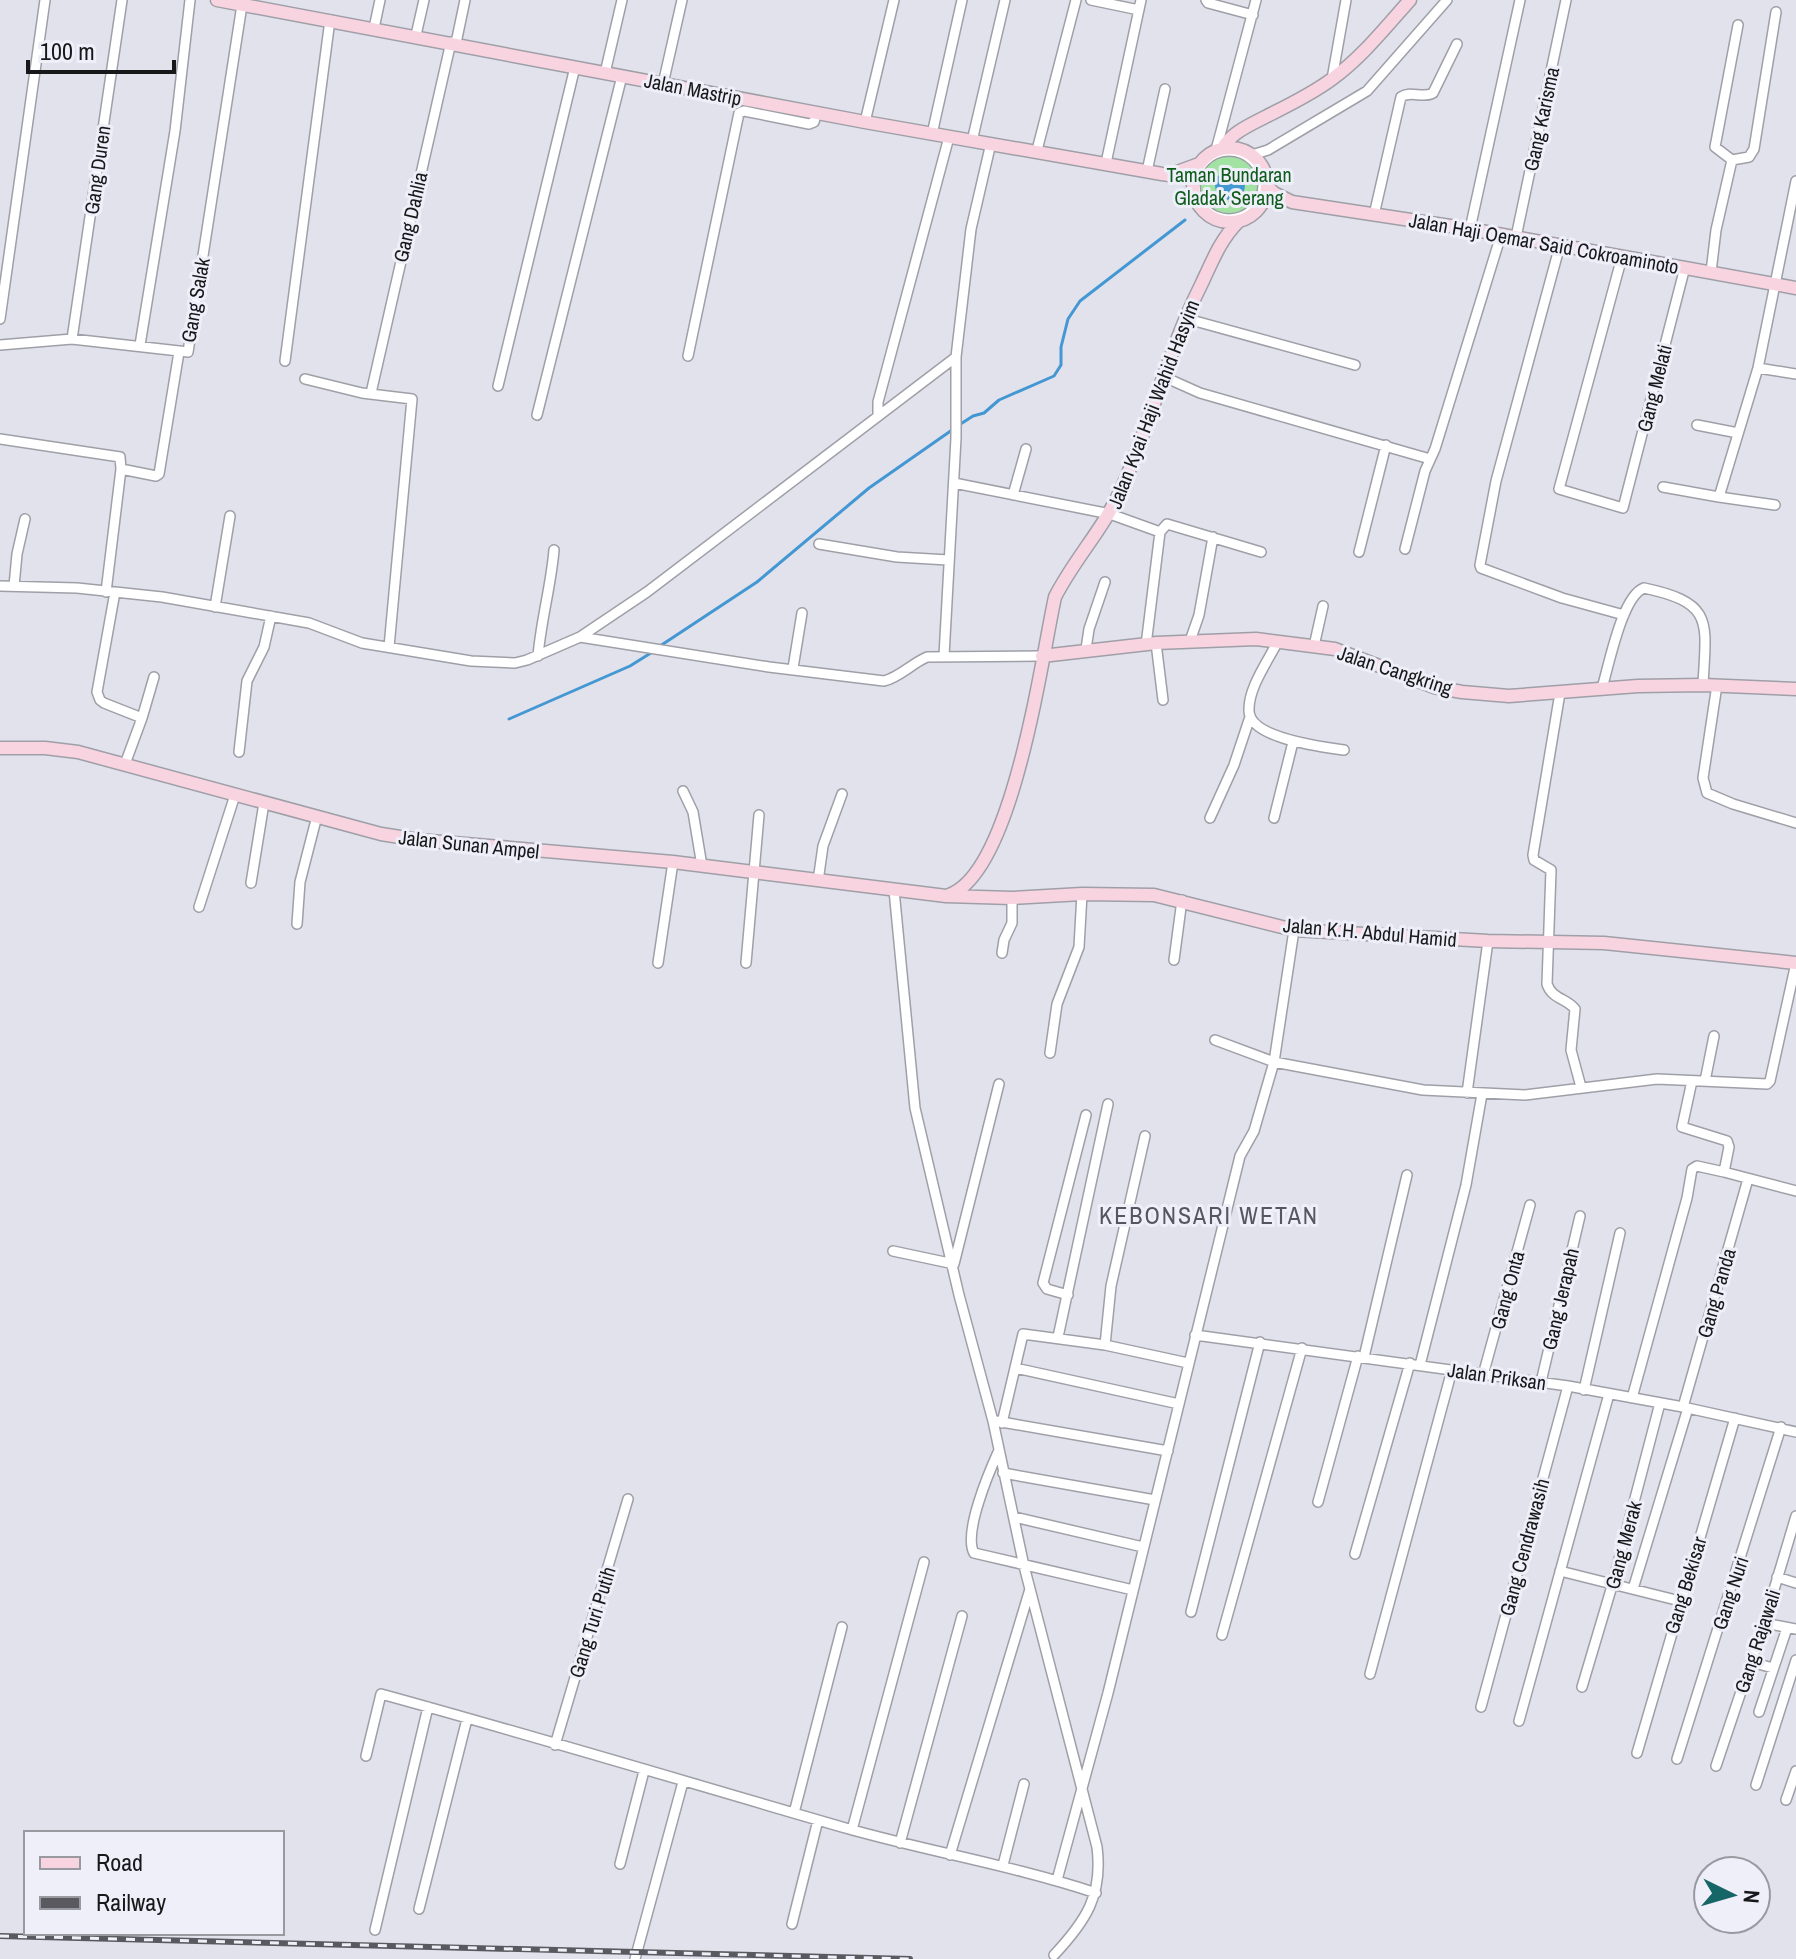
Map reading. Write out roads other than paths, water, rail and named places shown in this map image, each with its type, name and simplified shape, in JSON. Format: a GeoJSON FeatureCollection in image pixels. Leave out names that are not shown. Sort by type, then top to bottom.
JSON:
{"type":"FeatureCollection","features":[{"type":"Feature","properties":{"kind":"main road","name":"Jalan Mastrip"},"geometry":{"type":"LineString","coordinates":[[217,0],[242,5],[277,5],[330,20],[663,84],[745,105],[817,112],[1169,175]]}},
{"type":"Feature","properties":{"kind":"main road"},"geometry":{"type":"LineString","coordinates":[[1246,127],[1247,152],[1266,174],[1265,198],[1238,222],[1215,220],[1169,175],[1199,164],[1246,127],[1307,96],[1332,79],[1374,41],[1410,0]]}},
{"type":"Feature","properties":{"kind":"main road"},"geometry":{"type":"LineString","coordinates":[[1219,149],[1247,152]]}},
{"type":"Feature","properties":{"kind":"main road"},"geometry":{"type":"LineString","coordinates":[[1194,197],[1194,174],[1199,164]]}},
{"type":"Feature","properties":{"kind":"main road"},"geometry":{"type":"LineString","coordinates":[[1267,186],[1292,202]]}},
{"type":"Feature","properties":{"kind":"main road"},"geometry":{"type":"LineString","coordinates":[[1255,210],[1292,202]]}},
{"type":"Feature","properties":{"kind":"main road","name":"Jalan Haji Oemar Said Cokroaminoto"},"geometry":{"type":"LineString","coordinates":[[1292,202],[1470,229],[1796,288]]}},
{"type":"Feature","properties":{"kind":"main road"},"geometry":{"type":"LineString","coordinates":[[1215,220],[1218,249]]}},
{"type":"Feature","properties":{"kind":"main road","name":"Jalan Kyai Haji Wahid Hasyim"},"geometry":{"type":"LineString","coordinates":[[977,872],[998,833],[1014,785],[1055,597],[1110,514],[1126,480],[1184,318],[1218,249],[1238,222]]}},
{"type":"Feature","properties":{"kind":"main road","name":"Jalan Cangkring"},"geometry":{"type":"LineString","coordinates":[[1042,656],[1086,649],[1256,639],[1342,651],[1442,689],[1509,696],[1602,688],[1703,685],[1796,689]]}},
{"type":"Feature","properties":{"kind":"main road","name":"Jalan Sunan Ampel"},"geometry":{"type":"LineString","coordinates":[[0,748],[45,748],[128,756],[235,795],[381,834],[419,840],[673,862],[946,896]]}},
{"type":"Feature","properties":{"kind":"main road"},"geometry":{"type":"LineString","coordinates":[[946,896],[960,891],[977,872]]}},
{"type":"Feature","properties":{"kind":"main road"},"geometry":{"type":"LineString","coordinates":[[977,872],[980,889],[990,898]]}},
{"type":"Feature","properties":{"kind":"main road","name":"Jalan K.H. Abdul Hamid"},"geometry":{"type":"LineString","coordinates":[[946,896],[1012,898],[1135,894],[1182,900],[1294,930],[1488,941],[1617,944],[1796,963]]}},
{"type":"Feature","properties":{"kind":"street"},"geometry":{"type":"LineString","coordinates":[[0,319],[45,0]]}},
{"type":"Feature","properties":{"kind":"street","name":"Gang Duren"},"geometry":{"type":"LineString","coordinates":[[72,339],[122,0]]}},
{"type":"Feature","properties":{"kind":"street"},"geometry":{"type":"LineString","coordinates":[[140,345],[175,131],[190,0]]}},
{"type":"Feature","properties":{"kind":"street"},"geometry":{"type":"LineString","coordinates":[[374,28],[380,0]]}},
{"type":"Feature","properties":{"kind":"street"},"geometry":{"type":"LineString","coordinates":[[416,35],[424,0]]}},
{"type":"Feature","properties":{"kind":"street","name":"Gang Dahlia"},"geometry":{"type":"LineString","coordinates":[[371,393],[465,0]]}},
{"type":"Feature","properties":{"kind":"street"},"geometry":{"type":"LineString","coordinates":[[605,73],[622,0]]}},
{"type":"Feature","properties":{"kind":"street"},"geometry":{"type":"LineString","coordinates":[[663,84],[682,0]]}},
{"type":"Feature","properties":{"kind":"street"},"geometry":{"type":"LineString","coordinates":[[865,122],[894,0]]}},
{"type":"Feature","properties":{"kind":"street"},"geometry":{"type":"LineString","coordinates":[[932,134],[962,0]]}},
{"type":"Feature","properties":{"kind":"street"},"geometry":{"type":"LineString","coordinates":[[972,141],[1005,0]]}},
{"type":"Feature","properties":{"kind":"street"},"geometry":{"type":"LineString","coordinates":[[1037,150],[1076,0]]}},
{"type":"Feature","properties":{"kind":"street"},"geometry":{"type":"LineString","coordinates":[[1091,0],[1140,5],[1106,163]]}},
{"type":"Feature","properties":{"kind":"street"},"geometry":{"type":"LineString","coordinates":[[1206,0],[1253,15]]}},
{"type":"Feature","properties":{"kind":"street"},"geometry":{"type":"LineString","coordinates":[[1219,149],[1256,0]]}},
{"type":"Feature","properties":{"kind":"street"},"geometry":{"type":"LineString","coordinates":[[1332,79],[1346,0]]}},
{"type":"Feature","properties":{"kind":"street"},"geometry":{"type":"LineString","coordinates":[[1247,152],[1268,150],[1367,91],[1447,0]]}},
{"type":"Feature","properties":{"kind":"street"},"geometry":{"type":"LineString","coordinates":[[1470,229],[1520,0]]}},
{"type":"Feature","properties":{"kind":"street","name":"Gang Karisma"},"geometry":{"type":"LineString","coordinates":[[1516,237],[1566,0]]}},
{"type":"Feature","properties":{"kind":"street","name":"Gang Salak"},"geometry":{"type":"LineString","coordinates":[[121,469],[156,476],[160,472],[179,352],[188,352],[190,348],[242,5]]}},
{"type":"Feature","properties":{"kind":"street"},"geometry":{"type":"LineString","coordinates":[[1738,25],[1715,147],[1732,160],[1749,157],[1754,149],[1776,12]]}},
{"type":"Feature","properties":{"kind":"street"},"geometry":{"type":"LineString","coordinates":[[285,361],[330,20]]}},
{"type":"Feature","properties":{"kind":"street"},"geometry":{"type":"LineString","coordinates":[[1374,215],[1401,97],[1408,93],[1429,96],[1433,93],[1457,44]]}},
{"type":"Feature","properties":{"kind":"street"},"geometry":{"type":"LineString","coordinates":[[498,386],[575,67]]}},
{"type":"Feature","properties":{"kind":"street"},"geometry":{"type":"LineString","coordinates":[[537,415],[622,76]]}},
{"type":"Feature","properties":{"kind":"street"},"geometry":{"type":"LineString","coordinates":[[1147,171],[1165,89]]}},
{"type":"Feature","properties":{"kind":"street"},"geometry":{"type":"LineString","coordinates":[[688,356],[739,113],[745,105]]}},
{"type":"Feature","properties":{"kind":"street"},"geometry":{"type":"LineString","coordinates":[[878,414],[878,402],[949,137]]}},
{"type":"Feature","properties":{"kind":"street"},"geometry":{"type":"LineString","coordinates":[[944,656],[956,438],[956,357],[971,229],[991,143]]}},
{"type":"Feature","properties":{"kind":"street"},"geometry":{"type":"LineString","coordinates":[[1233,151],[1252,160],[1259,169],[1263,190],[1255,210],[1230,219],[1208,212],[1196,192],[1196,181],[1205,162],[1213,155],[1233,151]]}},
{"type":"Feature","properties":{"kind":"street"},"geometry":{"type":"LineString","coordinates":[[1711,272],[1716,230],[1732,160]]}},
{"type":"Feature","properties":{"kind":"street"},"geometry":{"type":"LineString","coordinates":[[1719,497],[1758,368],[1796,181]]}},
{"type":"Feature","properties":{"kind":"street"},"geometry":{"type":"LineString","coordinates":[[1405,549],[1430,459],[1501,235]]}},
{"type":"Feature","properties":{"kind":"street"},"geometry":{"type":"LineString","coordinates":[[1560,245],[1496,481],[1480,565],[1481,568],[1562,598],[1624,615]]}},
{"type":"Feature","properties":{"kind":"street","name":"Gang Melati"},"geometry":{"type":"LineString","coordinates":[[1622,257],[1559,489],[1623,508],[1685,267]]}},
{"type":"Feature","properties":{"kind":"street"},"geometry":{"type":"LineString","coordinates":[[1184,318],[1355,365]]}},
{"type":"Feature","properties":{"kind":"street"},"geometry":{"type":"LineString","coordinates":[[0,345],[72,339],[179,352]]}},
{"type":"Feature","properties":{"kind":"street"},"geometry":{"type":"LineString","coordinates":[[0,586],[110,592],[215,607],[309,623],[362,643],[471,661],[515,663],[580,637],[695,556],[956,357]]}},
{"type":"Feature","properties":{"kind":"street"},"geometry":{"type":"LineString","coordinates":[[1758,368],[1796,374]]}},
{"type":"Feature","properties":{"kind":"street"},"geometry":{"type":"LineString","coordinates":[[1162,376],[1200,393],[1430,459]]}},
{"type":"Feature","properties":{"kind":"street"},"geometry":{"type":"LineString","coordinates":[[305,379],[409,398],[412,402],[389,647]]}},
{"type":"Feature","properties":{"kind":"street"},"geometry":{"type":"LineString","coordinates":[[1697,425],[1738,433]]}},
{"type":"Feature","properties":{"kind":"street"},"geometry":{"type":"LineString","coordinates":[[0,439],[120,457],[98,697],[139,726]]}},
{"type":"Feature","properties":{"kind":"street"},"geometry":{"type":"LineString","coordinates":[[1359,552],[1386,445]]}},
{"type":"Feature","properties":{"kind":"street"},"geometry":{"type":"LineString","coordinates":[[1013,495],[1026,449]]}},
{"type":"Feature","properties":{"kind":"street"},"geometry":{"type":"LineString","coordinates":[[954,483],[1110,514],[1160,532]]}},
{"type":"Feature","properties":{"kind":"street"},"geometry":{"type":"LineString","coordinates":[[1663,487],[1775,505]]}},
{"type":"Feature","properties":{"kind":"street"},"geometry":{"type":"LineString","coordinates":[[215,607],[230,516]]}},
{"type":"Feature","properties":{"kind":"street"},"geometry":{"type":"LineString","coordinates":[[14,586],[25,519]]}},
{"type":"Feature","properties":{"kind":"street"},"geometry":{"type":"LineString","coordinates":[[1163,700],[1151,644],[1160,532],[1166,524],[1261,552]]}},
{"type":"Feature","properties":{"kind":"street"},"geometry":{"type":"LineString","coordinates":[[1190,641],[1199,615],[1213,537]]}},
{"type":"Feature","properties":{"kind":"street"},"geometry":{"type":"LineString","coordinates":[[819,544],[897,557],[948,560]]}},
{"type":"Feature","properties":{"kind":"street"},"geometry":{"type":"LineString","coordinates":[[538,656],[554,550]]}},
{"type":"Feature","properties":{"kind":"street"},"geometry":{"type":"LineString","coordinates":[[1086,649],[1089,629],[1105,582]]}},
{"type":"Feature","properties":{"kind":"street"},"geometry":{"type":"LineString","coordinates":[[1602,688],[1624,615],[1633,595],[1644,588],[1688,601],[1693,606],[1706,631],[1703,685]]}},
{"type":"Feature","properties":{"kind":"street"},"geometry":{"type":"LineString","coordinates":[[1314,646],[1323,606]]}},
{"type":"Feature","properties":{"kind":"street"},"geometry":{"type":"LineString","coordinates":[[793,668],[802,613]]}},
{"type":"Feature","properties":{"kind":"street"},"geometry":{"type":"LineString","coordinates":[[239,752],[247,681],[264,647],[271,616]]}},
{"type":"Feature","properties":{"kind":"street"},"geometry":{"type":"LineString","coordinates":[[580,637],[769,667],[884,681],[927,657],[1042,656]]}},
{"type":"Feature","properties":{"kind":"street"},"geometry":{"type":"LineString","coordinates":[[1278,641],[1252,693],[1248,709],[1250,717],[1260,727],[1293,742],[1344,750]]}},
{"type":"Feature","properties":{"kind":"street"},"geometry":{"type":"LineString","coordinates":[[128,756],[154,677]]}},
{"type":"Feature","properties":{"kind":"street"},"geometry":{"type":"LineString","coordinates":[[1717,685],[1703,778],[1707,793],[1796,823]]}},
{"type":"Feature","properties":{"kind":"street"},"geometry":{"type":"LineString","coordinates":[[1560,693],[1533,855],[1534,860],[1551,870],[1547,984],[1555,996],[1575,1009],[1571,1050],[1581,1087]]}},
{"type":"Feature","properties":{"kind":"street"},"geometry":{"type":"LineString","coordinates":[[1210,818],[1234,765],[1250,717]]}},
{"type":"Feature","properties":{"kind":"street"},"geometry":{"type":"LineString","coordinates":[[1274,818],[1293,742]]}},
{"type":"Feature","properties":{"kind":"street"},"geometry":{"type":"LineString","coordinates":[[683,791],[692,809],[702,866]]}},
{"type":"Feature","properties":{"kind":"street"},"geometry":{"type":"LineString","coordinates":[[818,881],[823,846],[842,794]]}},
{"type":"Feature","properties":{"kind":"street"},"geometry":{"type":"LineString","coordinates":[[199,907],[235,795]]}},
{"type":"Feature","properties":{"kind":"street"},"geometry":{"type":"LineString","coordinates":[[251,883],[264,803]]}},
{"type":"Feature","properties":{"kind":"street"},"geometry":{"type":"LineString","coordinates":[[746,963],[759,815]]}},
{"type":"Feature","properties":{"kind":"street"},"geometry":{"type":"LineString","coordinates":[[297,924],[300,882],[317,816]]}},
{"type":"Feature","properties":{"kind":"street"},"geometry":{"type":"LineString","coordinates":[[658,963],[673,862]]}},
{"type":"Feature","properties":{"kind":"street"},"geometry":{"type":"LineString","coordinates":[[894,890],[915,1108],[959,1295],[997,1422],[1003,1473],[1024,1566],[1097,1847],[1099,1866],[1096,1893],[1078,1929],[1054,1955]]}},
{"type":"Feature","properties":{"kind":"street"},"geometry":{"type":"LineString","coordinates":[[1050,1053],[1057,1004],[1079,947],[1082,894]]}},
{"type":"Feature","properties":{"kind":"street"},"geometry":{"type":"LineString","coordinates":[[1002,953],[1012,923],[1012,898]]}},
{"type":"Feature","properties":{"kind":"street"},"geometry":{"type":"LineString","coordinates":[[1174,960],[1182,900]]}},
{"type":"Feature","properties":{"kind":"street"},"geometry":{"type":"LineString","coordinates":[[1057,1880],[1083,1793],[1240,1156],[1254,1131],[1274,1062],[1294,930]]}},
{"type":"Feature","properties":{"kind":"street"},"geometry":{"type":"LineString","coordinates":[[1467,1093],[1488,941]]}},
{"type":"Feature","properties":{"kind":"street"},"geometry":{"type":"LineString","coordinates":[[1215,1040],[1274,1062],[1423,1090],[1525,1095],[1657,1079],[1769,1083],[1796,963]]}},
{"type":"Feature","properties":{"kind":"street"},"geometry":{"type":"LineString","coordinates":[[1705,1081],[1714,1036]]}},
{"type":"Feature","properties":{"kind":"street"},"geometry":{"type":"LineString","coordinates":[[1692,1081],[1682,1127],[1727,1141],[1729,1147],[1724,1172]]}},
{"type":"Feature","properties":{"kind":"street"},"geometry":{"type":"LineString","coordinates":[[954,1264],[999,1084]]}},
{"type":"Feature","properties":{"kind":"street"},"geometry":{"type":"LineString","coordinates":[[1355,1554],[1415,1364],[1466,1185],[1482,1094]]}},
{"type":"Feature","properties":{"kind":"street"},"geometry":{"type":"LineString","coordinates":[[1058,1337],[1108,1104]]}},
{"type":"Feature","properties":{"kind":"street"},"geometry":{"type":"LineString","coordinates":[[1068,1295],[1047,1289],[1043,1283],[1086,1115]]}},
{"type":"Feature","properties":{"kind":"street"},"geometry":{"type":"LineString","coordinates":[[1105,1345],[1111,1286],[1145,1136]]}},
{"type":"Feature","properties":{"kind":"street"},"geometry":{"type":"LineString","coordinates":[[1632,1398],[1687,1198],[1692,1169],[1697,1166],[1796,1191]]}},
{"type":"Feature","properties":{"kind":"street"},"geometry":{"type":"LineString","coordinates":[[1318,1502],[1361,1356],[1407,1175]]}},
{"type":"Feature","properties":{"kind":"street","name":"Gang Panda"},"geometry":{"type":"LineString","coordinates":[[1633,1589],[1748,1179]]}},
{"type":"Feature","properties":{"kind":"street","name":"Gang Onta"},"geometry":{"type":"LineString","coordinates":[[1483,1375],[1530,1205]]}},
{"type":"Feature","properties":{"kind":"street","name":"Gang Jerapah"},"geometry":{"type":"LineString","coordinates":[[1541,1382],[1580,1216]]}},
{"type":"Feature","properties":{"kind":"street"},"geometry":{"type":"LineString","coordinates":[[1584,1390],[1620,1233]]}},
{"type":"Feature","properties":{"kind":"street"},"geometry":{"type":"LineString","coordinates":[[893,1251],[954,1264]]}},
{"type":"Feature","properties":{"kind":"street"},"geometry":{"type":"LineString","coordinates":[[997,1422],[1023,1334],[1105,1345],[1188,1363]]}},
{"type":"Feature","properties":{"kind":"street","name":"Jalan Priksan"},"geometry":{"type":"LineString","coordinates":[[1195,1335],[1568,1386],[1796,1432]]}},
{"type":"Feature","properties":{"kind":"street"},"geometry":{"type":"LineString","coordinates":[[1191,1612],[1260,1342]]}},
{"type":"Feature","properties":{"kind":"street"},"geometry":{"type":"LineString","coordinates":[[1222,1635],[1302,1348]]}},
{"type":"Feature","properties":{"kind":"street"},"geometry":{"type":"LineString","coordinates":[[1015,1368],[1179,1404]]}},
{"type":"Feature","properties":{"kind":"street"},"geometry":{"type":"LineString","coordinates":[[1370,1674],[1452,1370]]}},
{"type":"Feature","properties":{"kind":"street","name":"Gang Cendrawasih"},"geometry":{"type":"LineString","coordinates":[[1481,1707],[1568,1386]]}},
{"type":"Feature","properties":{"kind":"street"},"geometry":{"type":"LineString","coordinates":[[1519,1721],[1609,1394]]}},
{"type":"Feature","properties":{"kind":"street","name":"Gang Merak"},"geometry":{"type":"LineString","coordinates":[[1582,1687],[1660,1403]]}},
{"type":"Feature","properties":{"kind":"street","name":"Gang Bekisar"},"geometry":{"type":"LineString","coordinates":[[1637,1753],[1735,1418]]}},
{"type":"Feature","properties":{"kind":"street"},"geometry":{"type":"LineString","coordinates":[[997,1422],[1168,1451]]}},
{"type":"Feature","properties":{"kind":"street","name":"Gang Nuri"},"geometry":{"type":"LineString","coordinates":[[1677,1759],[1781,1427]]}},
{"type":"Feature","properties":{"kind":"street"},"geometry":{"type":"LineString","coordinates":[[999,1450],[985,1483],[972,1533],[971,1550],[978,1556],[1133,1590]]}},
{"type":"Feature","properties":{"kind":"street"},"geometry":{"type":"LineString","coordinates":[[1003,1473],[1155,1500]]}},
{"type":"Feature","properties":{"kind":"street","name":"Gang Turi Putih"},"geometry":{"type":"LineString","coordinates":[[555,1745],[628,1499]]}},
{"type":"Feature","properties":{"kind":"street","name":"Gang Rajawali"},"geometry":{"type":"LineString","coordinates":[[1716,1766],[1792,1538],[1796,1516]]}},
{"type":"Feature","properties":{"kind":"street"},"geometry":{"type":"LineString","coordinates":[[1014,1517],[1143,1547]]}},
{"type":"Feature","properties":{"kind":"street"},"geometry":{"type":"LineString","coordinates":[[852,1830],[924,1562]]}},
{"type":"Feature","properties":{"kind":"street"},"geometry":{"type":"LineString","coordinates":[[1560,1571],[1680,1601]]}},
{"type":"Feature","properties":{"kind":"street"},"geometry":{"type":"LineString","coordinates":[[1777,1577],[1796,1583]]}},
{"type":"Feature","properties":{"kind":"street"},"geometry":{"type":"LineString","coordinates":[[950,1855],[1031,1586]]}},
{"type":"Feature","properties":{"kind":"street"},"geometry":{"type":"LineString","coordinates":[[900,1843],[962,1616]]}},
{"type":"Feature","properties":{"kind":"street"},"geometry":{"type":"LineString","coordinates":[[1759,1712],[1773,1668],[1792,1628],[1764,1623]]}},
{"type":"Feature","properties":{"kind":"street"},"geometry":{"type":"LineString","coordinates":[[794,1813],[842,1627]]}},
{"type":"Feature","properties":{"kind":"street"},"geometry":{"type":"LineString","coordinates":[[1756,1785],[1796,1660]]}},
{"type":"Feature","properties":{"kind":"street"},"geometry":{"type":"LineString","coordinates":[[1751,1662],[1773,1668]]}},
{"type":"Feature","properties":{"kind":"street"},"geometry":{"type":"LineString","coordinates":[[366,1756],[381,1694],[852,1830],[1003,1865],[1096,1893]]}},
{"type":"Feature","properties":{"kind":"street"},"geometry":{"type":"LineString","coordinates":[[375,1930],[428,1707]]}},
{"type":"Feature","properties":{"kind":"street"},"geometry":{"type":"LineString","coordinates":[[419,1909],[467,1719]]}},
{"type":"Feature","properties":{"kind":"street"},"geometry":{"type":"LineString","coordinates":[[620,1864],[644,1771]]}},
{"type":"Feature","properties":{"kind":"street"},"geometry":{"type":"LineString","coordinates":[[1786,1800],[1796,1771]]}},
{"type":"Feature","properties":{"kind":"street"},"geometry":{"type":"LineString","coordinates":[[635,1959],[683,1782]]}},
{"type":"Feature","properties":{"kind":"street"},"geometry":{"type":"LineString","coordinates":[[1003,1865],[1024,1784]]}},
{"type":"Feature","properties":{"kind":"street"},"geometry":{"type":"LineString","coordinates":[[792,1924],[818,1820]]}},
{"type":"Feature","properties":{"kind":"water"},"geometry":{"type":"Polygon","coordinates":[[[1230,170],[1241,174],[1245,185],[1241,196],[1230,200],[1219,196],[1215,185],[1219,174],[1230,170]]]}},
{"type":"Feature","properties":{"kind":"waterway"},"geometry":{"type":"LineString","coordinates":[[959,425],[984,413],[999,400],[1054,376],[1061,365],[1061,347],[1068,319],[1080,301],[1185,220]]}},
{"type":"Feature","properties":{"kind":"waterway"},"geometry":{"type":"LineString","coordinates":[[660,646],[757,582],[869,488],[952,430]]}},
{"type":"Feature","properties":{"kind":"waterway"},"geometry":{"type":"LineString","coordinates":[[509,719],[630,666],[654,651]]}},
{"type":"Feature","properties":{"kind":"railway"},"geometry":{"type":"LineString","coordinates":[[0,1936],[910,1959]]}},
{"type":"Feature","properties":{"kind":"district","name":"KEBONSARI WETAN"},"geometry":{"type":"Point","coordinates":[1209,1215]}},
{"type":"Feature","properties":{"kind":"park label","name":"Taman Bundaran Gladak Serang"},"geometry":{"type":"Point","coordinates":[1229,186]}}]}
